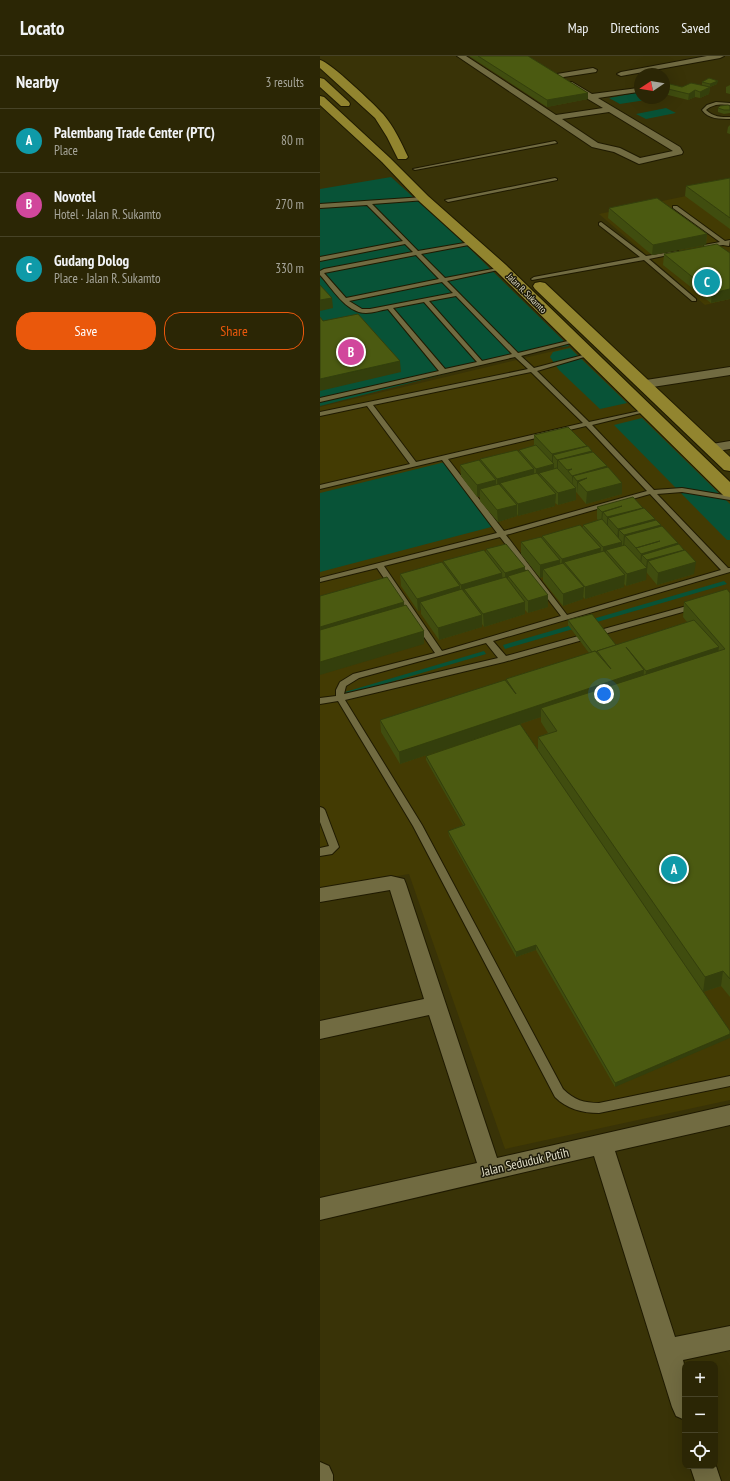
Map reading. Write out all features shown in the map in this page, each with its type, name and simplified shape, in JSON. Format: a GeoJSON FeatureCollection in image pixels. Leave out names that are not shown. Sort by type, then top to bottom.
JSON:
{"type":"FeatureCollection","features":[{"type":"Feature","properties":{"kind":"highway"},"geometry":{"type":"LineString","coordinates":[[320,58],[332,72]]}},
{"type":"Feature","properties":{"kind":"highway"},"geometry":{"type":"LineString","coordinates":[[320,63],[332,72],[379,116],[394,138],[402,157]]}},
{"type":"Feature","properties":{"kind":"highway"},"geometry":{"type":"LineString","coordinates":[[320,80],[353,111]]}},
{"type":"Feature","properties":{"kind":"highway","name":"Jalan R. Sukamto"},"geometry":{"type":"LineString","coordinates":[[320,99],[386,160],[424,199],[474,242],[730,492]]}},
{"type":"Feature","properties":{"kind":"highway"},"geometry":{"type":"LineString","coordinates":[[320,111],[356,144],[386,160]]}},
{"type":"Feature","properties":{"kind":"highway"},"geometry":{"type":"LineString","coordinates":[[369,127],[427,180]]}},
{"type":"Feature","properties":{"kind":"highway"},"geometry":{"type":"LineString","coordinates":[[438,190],[460,211]]}},
{"type":"Feature","properties":{"kind":"highway","name":"Jalan R. Sukamto"},"geometry":{"type":"LineString","coordinates":[[522,269],[646,384],[730,466]]}},
{"type":"Feature","properties":{"kind":"street"},"geometry":{"type":"LineString","coordinates":[[461,56],[596,145],[617,150],[637,161],[679,152],[554,74],[593,70]]}},
{"type":"Feature","properties":{"kind":"street"},"geometry":{"type":"LineString","coordinates":[[621,74],[720,56]]}},
{"type":"Feature","properties":{"kind":"street"},"geometry":{"type":"LineString","coordinates":[[591,97],[634,90]]}},
{"type":"Feature","properties":{"kind":"street"},"geometry":{"type":"LineString","coordinates":[[544,112],[599,102]]}},
{"type":"Feature","properties":{"kind":"street"},"geometry":{"type":"LineString","coordinates":[[554,118],[610,109]]}},
{"type":"Feature","properties":{"kind":"street"},"geometry":{"type":"LineString","coordinates":[[646,384],[730,371]]}},
{"type":"Feature","properties":{"kind":"street"},"geometry":{"type":"LineString","coordinates":[[711,448],[730,446]]}},
{"type":"Feature","properties":{"kind":"street"},"geometry":{"type":"LineString","coordinates":[[320,895],[392,883],[397,884],[490,1170]]}},
{"type":"Feature","properties":{"kind":"street"},"geometry":{"type":"LineString","coordinates":[[320,1030],[436,1005]]}},
{"type":"Feature","properties":{"kind":"street","name":"Jalan Seduduk Putih"},"geometry":{"type":"LineString","coordinates":[[320,1209],[730,1115]]}},
{"type":"Feature","properties":{"kind":"street"},"geometry":{"type":"LineString","coordinates":[[602,1145],[682,1397]]}},
{"type":"Feature","properties":{"kind":"street"},"geometry":{"type":"LineString","coordinates":[[668,1351],[730,1338]]}},
{"type":"Feature","properties":{"kind":"street"},"geometry":{"type":"LineString","coordinates":[[704,1469],[708,1481]]}},
{"type":"Feature","properties":{"kind":"street"},"geometry":{"type":"LineString","coordinates":[[320,1476],[320,1481]]}},
{"type":"Feature","properties":{"kind":"lane"},"geometry":{"type":"LineString","coordinates":[[730,104],[711,105],[704,110],[710,116],[730,118]]}},
{"type":"Feature","properties":{"kind":"lane"},"geometry":{"type":"LineString","coordinates":[[415,169],[555,142]]}},
{"type":"Feature","properties":{"kind":"lane"},"geometry":{"type":"LineString","coordinates":[[448,200],[555,179]]}},
{"type":"Feature","properties":{"kind":"lane"},"geometry":{"type":"LineString","coordinates":[[320,206],[424,199]]}},
{"type":"Feature","properties":{"kind":"lane"},"geometry":{"type":"LineString","coordinates":[[368,203],[516,355],[587,423],[651,492],[728,570],[566,618],[350,679],[340,686],[340,698],[416,825],[559,1093],[564,1098],[571,1104],[587,1108],[599,1108],[730,1082]]}},
{"type":"Feature","properties":{"kind":"lane"},"geometry":{"type":"LineString","coordinates":[[675,207],[728,244]]}},
{"type":"Feature","properties":{"kind":"lane"},"geometry":{"type":"LineString","coordinates":[[601,224],[645,258],[694,300]]}},
{"type":"Feature","properties":{"kind":"lane"},"geometry":{"type":"LineString","coordinates":[[320,259],[407,242]]}},
{"type":"Feature","properties":{"kind":"lane"},"geometry":{"type":"LineString","coordinates":[[456,294],[359,312],[354,310],[321,275],[321,272],[474,242]]}},
{"type":"Feature","properties":{"kind":"lane"},"geometry":{"type":"LineString","coordinates":[[699,248],[728,244]]}},
{"type":"Feature","properties":{"kind":"lane"},"geometry":{"type":"LineString","coordinates":[[534,279],[684,251]]}},
{"type":"Feature","properties":{"kind":"lane"},"geometry":{"type":"LineString","coordinates":[[345,300],[501,268]]}},
{"type":"Feature","properties":{"kind":"lane"},"geometry":{"type":"LineString","coordinates":[[425,300],[481,363]]}},
{"type":"Feature","properties":{"kind":"lane"},"geometry":{"type":"LineString","coordinates":[[389,307],[443,371]]}},
{"type":"Feature","properties":{"kind":"lane"},"geometry":{"type":"LineString","coordinates":[[320,400],[576,341]]}},
{"type":"Feature","properties":{"kind":"lane"},"geometry":{"type":"LineString","coordinates":[[320,414],[532,370],[589,354]]}},
{"type":"Feature","properties":{"kind":"lane"},"geometry":{"type":"LineString","coordinates":[[369,404],[414,464]]}},
{"type":"Feature","properties":{"kind":"lane"},"geometry":{"type":"LineString","coordinates":[[320,487],[647,410]]}},
{"type":"Feature","properties":{"kind":"lane"},"geometry":{"type":"LineString","coordinates":[[443,457],[566,618]]}},
{"type":"Feature","properties":{"kind":"lane"},"geometry":{"type":"LineString","coordinates":[[320,580],[502,534],[651,492],[682,490],[730,498]]}},
{"type":"Feature","properties":{"kind":"lane"},"geometry":{"type":"LineString","coordinates":[[379,565],[440,654]]}},
{"type":"Feature","properties":{"kind":"lane"},"geometry":{"type":"LineString","coordinates":[[320,701],[340,698],[504,659],[700,604]]}},
{"type":"Feature","properties":{"kind":"lane"},"geometry":{"type":"LineString","coordinates":[[488,640],[504,659]]}},
{"type":"Feature","properties":{"kind":"lane"},"geometry":{"type":"LineString","coordinates":[[320,810],[334,848],[329,851],[320,852]]}},
{"type":"Feature","properties":{"kind":"shaded area"},"geometry":{"type":"Polygon","coordinates":[[[730,187],[730,299],[705,305],[599,214],[730,187]]]}},
{"type":"Feature","properties":{"kind":"shaded area"},"geometry":{"type":"Polygon","coordinates":[[[570,347],[730,502],[730,1100],[505,1149],[409,874],[320,889],[320,407],[570,347]]]}},
{"type":"Feature","properties":{"kind":"green space"},"geometry":{"type":"Polygon","coordinates":[[[634,93],[634,102],[620,104],[609,98],[634,93]]]}},
{"type":"Feature","properties":{"kind":"green space"},"geometry":{"type":"Polygon","coordinates":[[[666,108],[676,113],[646,119],[636,114],[666,108]]]}},
{"type":"Feature","properties":{"kind":"green space"},"geometry":{"type":"Polygon","coordinates":[[[391,177],[465,244],[569,346],[538,350],[320,406],[320,189],[391,177]]]}},
{"type":"Feature","properties":{"kind":"green space"},"geometry":{"type":"Polygon","coordinates":[[[570,348],[627,403],[600,409],[559,370],[550,357],[553,352],[570,348]]]}},
{"type":"Feature","properties":{"kind":"green space"},"geometry":{"type":"Polygon","coordinates":[[[642,418],[730,504],[730,540],[727,540],[614,425],[642,418]]]}},
{"type":"Feature","properties":{"kind":"green space"},"geometry":{"type":"Polygon","coordinates":[[[445,462],[495,526],[320,572],[320,493],[445,462]]]}},
{"type":"Feature","properties":{"kind":"green space"},"geometry":{"type":"Polygon","coordinates":[[[724,581],[727,584],[505,649],[503,645],[724,581]]]}},
{"type":"Feature","properties":{"kind":"green space"},"geometry":{"type":"Polygon","coordinates":[[[484,651],[486,654],[347,695],[345,692],[484,651]]]}},
{"type":"Feature","properties":{"kind":"building"},"geometry":{"type":"Polygon","coordinates":[[[478,56],[528,56],[588,93],[547,100],[478,56]]]}},
{"type":"Feature","properties":{"kind":"building"},"geometry":{"type":"Polygon","coordinates":[[[709,78],[718,81],[710,84],[702,82],[709,78]]]}},
{"type":"Feature","properties":{"kind":"building"},"geometry":{"type":"Polygon","coordinates":[[[691,83],[710,87],[700,92],[695,90],[689,94],[670,89],[670,84],[682,87],[691,83]]]}},
{"type":"Feature","properties":{"kind":"building"},"geometry":{"type":"Polygon","coordinates":[[[720,106],[730,106],[730,110],[718,108],[720,106]]]}},
{"type":"Feature","properties":{"kind":"building"},"geometry":{"type":"Polygon","coordinates":[[[730,178],[730,218],[686,186],[730,178]]]}},
{"type":"Feature","properties":{"kind":"building"},"geometry":{"type":"Polygon","coordinates":[[[657,198],[707,234],[653,245],[609,208],[657,198]]]}},
{"type":"Feature","properties":{"kind":"building"},"geometry":{"type":"Polygon","coordinates":[[[717,244],[730,253],[730,289],[712,293],[664,254],[717,244]]]}},
{"type":"Feature","properties":{"kind":"building"},"geometry":{"type":"Polygon","coordinates":[[[320,285],[332,298],[320,300],[320,285]]]}},
{"type":"Feature","properties":{"kind":"building"},"geometry":{"type":"Polygon","coordinates":[[[358,314],[400,361],[320,379],[320,317],[323,321],[358,314]]]}},
{"type":"Feature","properties":{"kind":"building"},"geometry":{"type":"Polygon","coordinates":[[[568,427],[587,446],[552,454],[534,435],[568,427]]]}},
{"type":"Feature","properties":{"kind":"building"},"geometry":{"type":"Polygon","coordinates":[[[536,445],[554,464],[536,469],[519,450],[536,445]]]}},
{"type":"Feature","properties":{"kind":"building"},"geometry":{"type":"Polygon","coordinates":[[[588,446],[592,451],[557,460],[553,455],[588,446]]]}},
{"type":"Feature","properties":{"kind":"building"},"geometry":{"type":"Polygon","coordinates":[[[517,450],[534,469],[497,479],[480,459],[517,450]]]}},
{"type":"Feature","properties":{"kind":"building"},"geometry":{"type":"Polygon","coordinates":[[[593,452],[607,466],[572,476],[568,471],[572,469],[567,470],[558,460],[593,452]]]}},
{"type":"Feature","properties":{"kind":"building"},"geometry":{"type":"Polygon","coordinates":[[[479,460],[496,480],[477,485],[460,465],[479,460]]]}},
{"type":"Feature","properties":{"kind":"building"},"geometry":{"type":"Polygon","coordinates":[[[608,467],[622,483],[587,492],[578,482],[587,478],[577,481],[573,476],[608,467]]]}},
{"type":"Feature","properties":{"kind":"building"},"geometry":{"type":"Polygon","coordinates":[[[557,468],[576,488],[558,493],[539,473],[557,468]]]}},
{"type":"Feature","properties":{"kind":"building"},"geometry":{"type":"Polygon","coordinates":[[[537,473],[556,494],[518,504],[500,483],[537,473]]]}},
{"type":"Feature","properties":{"kind":"building"},"geometry":{"type":"Polygon","coordinates":[[[499,484],[517,505],[497,510],[480,489],[499,484]]]}},
{"type":"Feature","properties":{"kind":"building"},"geometry":{"type":"Polygon","coordinates":[[[633,497],[643,508],[607,517],[603,512],[622,506],[602,512],[597,507],[633,497]]]}},
{"type":"Feature","properties":{"kind":"building"},"geometry":{"type":"Polygon","coordinates":[[[644,508],[655,519],[618,529],[608,518],[644,508]]]}},
{"type":"Feature","properties":{"kind":"building"},"geometry":{"type":"Polygon","coordinates":[[[602,519],[622,542],[603,547],[583,525],[602,519]]]}},
{"type":"Feature","properties":{"kind":"building"},"geometry":{"type":"Polygon","coordinates":[[[656,520],[661,525],[624,535],[619,530],[656,520]]]}},
{"type":"Feature","properties":{"kind":"building"},"geometry":{"type":"Polygon","coordinates":[[[580,525],[601,548],[562,559],[542,536],[580,525]]]}},
{"type":"Feature","properties":{"kind":"building"},"geometry":{"type":"Polygon","coordinates":[[[662,526],[678,543],[641,554],[625,536],[662,526]]]}},
{"type":"Feature","properties":{"kind":"building"},"geometry":{"type":"Polygon","coordinates":[[[541,537],[560,560],[540,565],[521,542],[541,537]]]}},
{"type":"Feature","properties":{"kind":"building"},"geometry":{"type":"Polygon","coordinates":[[[506,544],[525,567],[505,573],[486,549],[506,544]]]}},
{"type":"Feature","properties":{"kind":"building"},"geometry":{"type":"Polygon","coordinates":[[[679,544],[684,550],[647,560],[642,555],[679,544]]]}},
{"type":"Feature","properties":{"kind":"building"},"geometry":{"type":"Polygon","coordinates":[[[625,545],[647,568],[627,574],[606,550],[625,545]]]}},
{"type":"Feature","properties":{"kind":"building"},"geometry":{"type":"Polygon","coordinates":[[[484,550],[502,573],[461,585],[443,561],[484,550]]]}},
{"type":"Feature","properties":{"kind":"building"},"geometry":{"type":"Polygon","coordinates":[[[685,550],[696,562],[658,573],[648,561],[685,550]]]}},
{"type":"Feature","properties":{"kind":"building"},"geometry":{"type":"Polygon","coordinates":[[[604,551],[625,575],[585,587],[564,562],[604,551]]]}},
{"type":"Feature","properties":{"kind":"building"},"geometry":{"type":"Polygon","coordinates":[[[442,562],[460,586],[417,599],[400,574],[442,562]]]}},
{"type":"Feature","properties":{"kind":"building"},"geometry":{"type":"Polygon","coordinates":[[[563,563],[584,587],[563,594],[543,569],[563,563]]]}},
{"type":"Feature","properties":{"kind":"building"},"geometry":{"type":"Polygon","coordinates":[[[528,570],[548,595],[528,601],[508,576],[528,570]]]}},
{"type":"Feature","properties":{"kind":"building"},"geometry":{"type":"Polygon","coordinates":[[[387,577],[404,602],[320,627],[320,596],[387,577]]]}},
{"type":"Feature","properties":{"kind":"building"},"geometry":{"type":"Polygon","coordinates":[[[506,577],[525,602],[483,614],[464,589],[506,577]]]}},
{"type":"Feature","properties":{"kind":"building"},"geometry":{"type":"Polygon","coordinates":[[[462,589],[482,615],[438,628],[420,602],[462,589]]]}},
{"type":"Feature","properties":{"kind":"building"},"geometry":{"type":"Polygon","coordinates":[[[727,589],[730,593],[730,979],[723,971],[705,977],[538,737],[557,731],[541,708],[725,649],[684,602],[727,589]]]}},
{"type":"Feature","properties":{"kind":"building"},"geometry":{"type":"Polygon","coordinates":[[[406,605],[424,631],[320,662],[320,630],[406,605]]]}},
{"type":"Feature","properties":{"kind":"building"},"geometry":{"type":"Polygon","coordinates":[[[592,614],[616,645],[597,652],[592,652],[568,620],[592,614]]]}},
{"type":"Feature","properties":{"kind":"building"},"geometry":{"type":"Polygon","coordinates":[[[694,620],[719,647],[646,671],[626,647],[644,670],[399,752],[380,720],[505,680],[516,694],[506,679],[595,651],[611,669],[597,651],[694,620]]]}},
{"type":"Feature","properties":{"kind":"building"},"geometry":{"type":"Polygon","coordinates":[[[520,724],[730,1031],[730,1034],[615,1083],[536,945],[516,952],[448,831],[465,825],[426,756],[520,724]]]}},
{"type":"Feature","properties":{"kind":"place","name":"Gudang Dolog"},"geometry":{"type":"Point","coordinates":[707,282]}},
{"type":"Feature","properties":{"kind":"place","name":"Novotel"},"geometry":{"type":"Point","coordinates":[351,352]}},
{"type":"Feature","properties":{"kind":"place","name":"Palembang Trade Center (PTC)"},"geometry":{"type":"Point","coordinates":[674,869]}}]}
